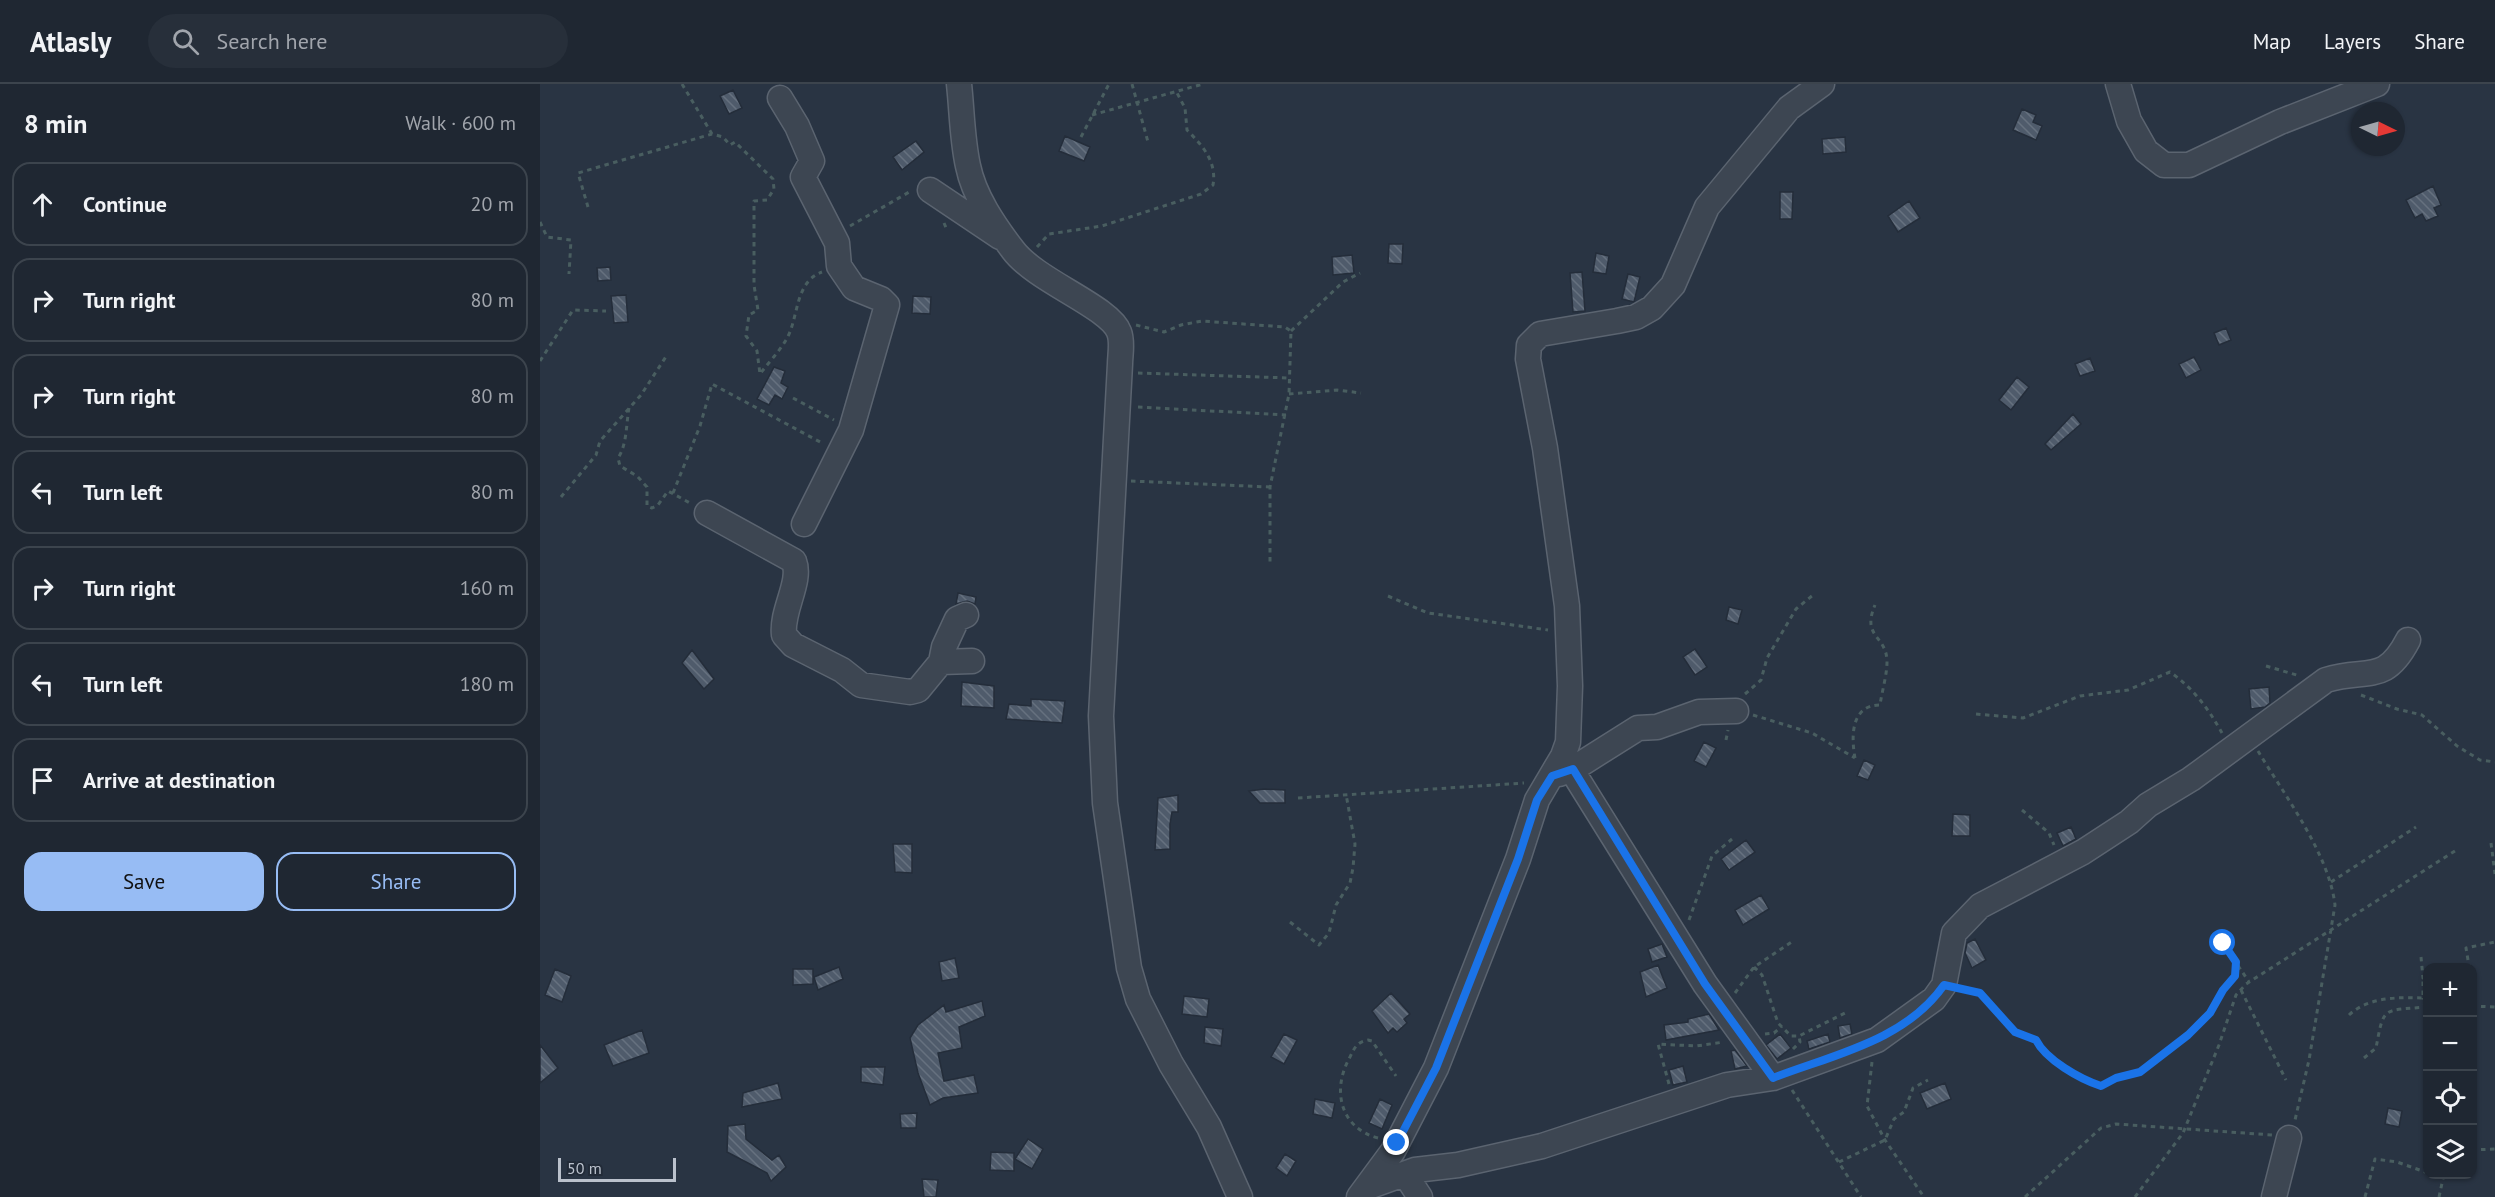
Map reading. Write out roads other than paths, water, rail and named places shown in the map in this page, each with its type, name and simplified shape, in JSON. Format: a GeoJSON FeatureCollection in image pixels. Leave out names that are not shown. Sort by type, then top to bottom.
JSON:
{"type":"FeatureCollection","features":[{"type":"Feature","properties":{"kind":"street"},"geometry":{"type":"LineString","coordinates":[[959,84],[970,174],[976,191],[1008,242],[1032,270],[1114,323],[1120,339],[1101,756],[1105,803],[1129,968],[1138,999],[1171,1064],[1209,1127],[1240,1197]]}},
{"type":"Feature","properties":{"kind":"street"},"geometry":{"type":"LineString","coordinates":[[1364,1192],[1397,1143],[1436,1068],[1518,859],[1537,800],[1558,772],[1568,742],[1567,632],[1556,520],[1528,359],[1531,340],[1540,334],[1636,316],[1652,308],[1673,285],[1707,207],[1789,108],[1822,84]]}},
{"type":"Feature","properties":{"kind":"street"},"geometry":{"type":"LineString","coordinates":[[2118,84],[2129,121],[2146,151],[2164,165],[2189,165],[2280,122],[2377,84]]}},
{"type":"Feature","properties":{"kind":"street"},"geometry":{"type":"LineString","coordinates":[[780,98],[797,126],[812,161],[803,177],[837,243],[839,266],[854,288],[881,299],[887,305],[851,430],[824,489],[804,524]]}},
{"type":"Feature","properties":{"kind":"street"},"geometry":{"type":"LineString","coordinates":[[930,190],[1008,242]]}},
{"type":"Feature","properties":{"kind":"street"},"geometry":{"type":"LineString","coordinates":[[707,513],[794,561],[798,570],[788,600],[783,627],[784,635],[793,645],[843,670],[861,685],[910,692],[918,690],[941,662],[944,647],[957,619],[966,615]]}},
{"type":"Feature","properties":{"kind":"street"},"geometry":{"type":"LineString","coordinates":[[1364,1192],[1405,1174],[1542,1146],[1727,1085],[1777,1076],[1877,1040],[1934,999],[1944,985],[1954,933],[1980,906],[2061,864],[2129,822],[2148,806],[2322,683],[2342,675],[2374,674],[2399,659],[2408,640]]}},
{"type":"Feature","properties":{"kind":"street"},"geometry":{"type":"LineString","coordinates":[[941,662],[972,661]]}},
{"type":"Feature","properties":{"kind":"street"},"geometry":{"type":"LineString","coordinates":[[1558,772],[1638,728],[1657,727],[1699,712],[1736,711]]}},
{"type":"Feature","properties":{"kind":"street"},"geometry":{"type":"LineString","coordinates":[[1558,772],[1680,943],[1743,1037],[1777,1076]]}},
{"type":"Feature","properties":{"kind":"street"},"geometry":{"type":"LineString","coordinates":[[2274,1197],[2289,1138]]}},
{"type":"Feature","properties":{"kind":"street"},"geometry":{"type":"LineString","coordinates":[[1405,1174],[1420,1197]]}}]}
